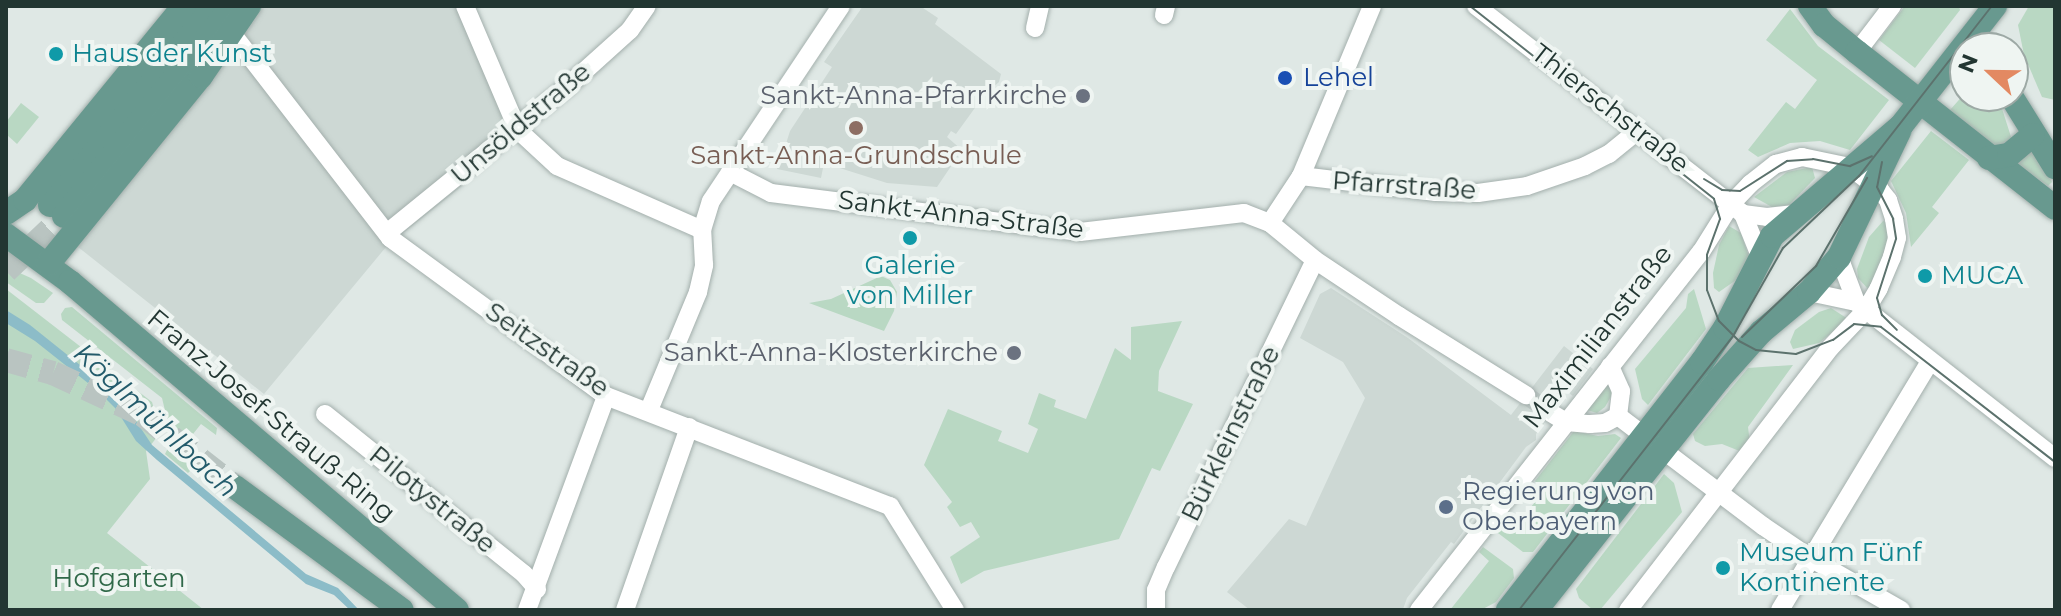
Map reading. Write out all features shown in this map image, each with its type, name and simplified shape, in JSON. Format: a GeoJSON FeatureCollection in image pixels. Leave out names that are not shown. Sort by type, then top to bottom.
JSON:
{"type":"FeatureCollection","features":[{"type":"Feature","properties":{"kind":"main road"},"geometry":{"type":"LineString","coordinates":[[14,247],[15,206],[184,6]]}},
{"type":"Feature","properties":{"kind":"main road"},"geometry":{"type":"LineString","coordinates":[[210,6],[57,210],[232,6]]}},
{"type":"Feature","properties":{"kind":"main road"},"geometry":{"type":"LineString","coordinates":[[48,264],[201,76],[249,6]]}},
{"type":"Feature","properties":{"kind":"main road"},"geometry":{"type":"LineString","coordinates":[[1810,6],[1824,25],[2055,208]]}},
{"type":"Feature","properties":{"kind":"main road"},"geometry":{"type":"LineString","coordinates":[[1986,12],[1989,32]]}},
{"type":"Feature","properties":{"kind":"main road"},"geometry":{"type":"LineString","coordinates":[[1536,610],[1654,442],[1724,329],[1772,236],[1901,126],[1986,12]]}},
{"type":"Feature","properties":{"kind":"main road"},"geometry":{"type":"LineString","coordinates":[[2020,112],[2055,167]]}},
{"type":"Feature","properties":{"kind":"main road"},"geometry":{"type":"LineString","coordinates":[[1508,610],[1654,442],[1745,349],[1809,292],[1839,257],[1901,126]]}},
{"type":"Feature","properties":{"kind":"main road"},"geometry":{"type":"LineString","coordinates":[[1989,158],[2009,155],[2033,135]]}},
{"type":"Feature","properties":{"kind":"main road","name":"Franz-Josef-Strauß-Ring"},"geometry":{"type":"LineString","coordinates":[[14,247],[48,264],[457,610]]}},
{"type":"Feature","properties":{"kind":"main road"},"geometry":{"type":"LineString","coordinates":[[235,487],[402,610]]}},
{"type":"Feature","properties":{"kind":"street"},"geometry":{"type":"LineString","coordinates":[[465,6],[518,130],[557,166],[702,230]]}},
{"type":"Feature","properties":{"kind":"street","name":"Unsöldstraße"},"geometry":{"type":"LineString","coordinates":[[387,233],[518,130],[630,30],[647,6]]}},
{"type":"Feature","properties":{"kind":"street"},"geometry":{"type":"LineString","coordinates":[[649,410],[698,292],[704,265],[702,230],[717,191],[841,6]]}},
{"type":"Feature","properties":{"kind":"street"},"geometry":{"type":"LineString","coordinates":[[1035,28],[1040,6]]}},
{"type":"Feature","properties":{"kind":"street"},"geometry":{"type":"LineString","coordinates":[[1270,223],[1301,176],[1372,6]]}},
{"type":"Feature","properties":{"kind":"street","name":"Thierschstraße"},"geometry":{"type":"LineString","coordinates":[[1476,6],[1737,209]]}},
{"type":"Feature","properties":{"kind":"street"},"geometry":{"type":"LineString","coordinates":[[1857,52],[1892,6]]}},
{"type":"Feature","properties":{"kind":"street","name":"Seitzstraße"},"geometry":{"type":"LineString","coordinates":[[231,32],[387,233],[606,396],[649,410],[890,506],[955,610]]}},
{"type":"Feature","properties":{"kind":"street","name":"Pfarrstraße"},"geometry":{"type":"LineString","coordinates":[[1301,176],[1436,192],[1478,193],[1527,186],[1585,166],[1609,154],[1637,131]]}},
{"type":"Feature","properties":{"kind":"street","name":"Maximilianstraße"},"geometry":{"type":"LineString","coordinates":[[1419,610],[1559,418],[1610,366],[1764,171],[1787,159],[1812,157],[1850,167],[1875,185],[1888,200],[1897,238],[1886,273],[1628,610]]}},
{"type":"Feature","properties":{"kind":"street","name":"Sankt-Anna-Straße"},"geometry":{"type":"LineString","coordinates":[[730,172],[771,193],[1080,232],[1095,233],[1220,213],[1244,213],[1270,223],[1315,260],[1526,395]]}},
{"type":"Feature","properties":{"kind":"street"},"geometry":{"type":"LineString","coordinates":[[1737,209],[1767,217],[1795,214]]}},
{"type":"Feature","properties":{"kind":"street"},"geometry":{"type":"LineString","coordinates":[[1737,209],[1760,256]]}},
{"type":"Feature","properties":{"kind":"street"},"geometry":{"type":"LineString","coordinates":[[1839,257],[1861,306]]}},
{"type":"Feature","properties":{"kind":"street","name":"Bürkleinstraße"},"geometry":{"type":"LineString","coordinates":[[1156,610],[1156,590],[1315,260]]}},
{"type":"Feature","properties":{"kind":"street"},"geometry":{"type":"LineString","coordinates":[[1809,292],[1861,306],[2055,458]]}},
{"type":"Feature","properties":{"kind":"street"},"geometry":{"type":"LineString","coordinates":[[1724,329],[1745,349]]}},
{"type":"Feature","properties":{"kind":"street"},"geometry":{"type":"LineString","coordinates":[[1780,610],[1930,361]]}},
{"type":"Feature","properties":{"kind":"street"},"geometry":{"type":"LineString","coordinates":[[1610,366],[1621,391],[1618,416]]}},
{"type":"Feature","properties":{"kind":"street"},"geometry":{"type":"LineString","coordinates":[[527,610],[606,396]]}},
{"type":"Feature","properties":{"kind":"street","name":"Pilotystraße"},"geometry":{"type":"LineString","coordinates":[[325,414],[524,574],[537,589]]}},
{"type":"Feature","properties":{"kind":"street"},"geometry":{"type":"LineString","coordinates":[[1618,416],[1810,558],[1901,610]]}},
{"type":"Feature","properties":{"kind":"street"},"geometry":{"type":"LineString","coordinates":[[1559,418],[1597,424],[1618,416]]}},
{"type":"Feature","properties":{"kind":"street"},"geometry":{"type":"LineString","coordinates":[[625,610],[689,427]]}},
{"type":"Feature","properties":{"kind":"shaded area"},"geometry":{"type":"Polygon","coordinates":[[[264,6],[463,6],[523,137],[386,247],[264,394],[78,247],[222,67],[264,6]]]}},
{"type":"Feature","properties":{"kind":"shaded area"},"geometry":{"type":"Polygon","coordinates":[[[863,6],[920,6],[938,18],[935,24],[1001,74],[999,82],[985,94],[956,134],[951,131],[947,137],[962,150],[937,187],[887,183],[824,163],[821,178],[777,169],[780,149],[784,150],[790,131],[832,67],[824,62],[863,6]]]}},
{"type":"Feature","properties":{"kind":"shaded area","name":"Regierung von Oberbayern"},"geometry":{"type":"Polygon","coordinates":[[[1331,288],[1408,338],[1511,415],[1564,346],[1593,369],[1573,396],[1567,392],[1536,434],[1536,440],[1526,447],[1454,544],[1451,542],[1407,598],[1403,609],[1250,610],[1227,592],[1289,519],[1306,526],[1365,398],[1343,362],[1300,338],[1320,294],[1331,288]]]}},
{"type":"Feature","properties":{"kind":"green space"},"geometry":{"type":"Polygon","coordinates":[[[1905,6],[1959,6],[1960,10],[1915,68],[1879,40],[1905,6]]]}},
{"type":"Feature","properties":{"kind":"green space"},"geometry":{"type":"Polygon","coordinates":[[[2029,6],[2052,6],[2055,11],[2055,100],[2042,97],[2029,67],[2029,32],[2019,32],[2018,25],[2029,6]]]}},
{"type":"Feature","properties":{"kind":"green space"},"geometry":{"type":"Polygon","coordinates":[[[1790,9],[1818,46],[1889,100],[1850,150],[1820,141],[1790,143],[1758,157],[1748,150],[1786,102],[1795,109],[1817,80],[1766,40],[1790,9]]]}},
{"type":"Feature","properties":{"kind":"green space"},"geometry":{"type":"Polygon","coordinates":[[[21,103],[39,117],[17,144],[6,134],[6,122],[21,103]]]}},
{"type":"Feature","properties":{"kind":"green space"},"geometry":{"type":"Polygon","coordinates":[[[1953,112],[2003,112],[2012,140],[1999,149],[1953,112]]]}},
{"type":"Feature","properties":{"kind":"green space"},"geometry":{"type":"Polygon","coordinates":[[[1931,131],[1969,160],[1932,207],[1939,213],[1911,247],[1906,213],[1891,181],[1931,131]]]}},
{"type":"Feature","properties":{"kind":"green space"},"geometry":{"type":"Polygon","coordinates":[[[2031,149],[2052,182],[2048,186],[2016,163],[2031,149]]]}},
{"type":"Feature","properties":{"kind":"green space"},"geometry":{"type":"Polygon","coordinates":[[[1812,167],[1815,178],[1789,205],[1772,207],[1754,197],[1787,172],[1812,167]]]}},
{"type":"Feature","properties":{"kind":"green space"},"geometry":{"type":"Polygon","coordinates":[[[1883,221],[1887,222],[1890,243],[1869,290],[1858,278],[1857,269],[1869,237],[1883,221]]]}},
{"type":"Feature","properties":{"kind":"green space"},"geometry":{"type":"Polygon","coordinates":[[[1729,226],[1741,233],[1749,257],[1739,278],[1719,292],[1714,288],[1713,273],[1719,245],[1729,226]]]}},
{"type":"Feature","properties":{"kind":"green space"},"geometry":{"type":"Polygon","coordinates":[[[6,267],[31,278],[53,293],[44,303],[36,303],[6,282],[6,267]]]}},
{"type":"Feature","properties":{"kind":"green space"},"geometry":{"type":"Polygon","coordinates":[[[881,276],[890,280],[897,292],[894,311],[884,331],[809,303],[831,299],[881,276]]]}},
{"type":"Feature","properties":{"kind":"green space","name":"Hofgarten"},"geometry":{"type":"Polygon","coordinates":[[[6,289],[152,402],[161,432],[146,451],[150,479],[107,533],[204,610],[6,610],[6,289]]]}},
{"type":"Feature","properties":{"kind":"green space"},"geometry":{"type":"Polygon","coordinates":[[[1694,289],[1706,329],[1648,405],[1642,399],[1635,369],[1686,308],[1688,294],[1694,289]]]}},
{"type":"Feature","properties":{"kind":"green space"},"geometry":{"type":"Polygon","coordinates":[[[72,307],[217,428],[216,435],[201,424],[177,454],[193,468],[188,473],[165,454],[172,440],[162,398],[62,320],[61,314],[65,308],[72,307]]]}},
{"type":"Feature","properties":{"kind":"green space"},"geometry":{"type":"Polygon","coordinates":[[[1831,308],[1848,319],[1819,343],[1793,349],[1790,342],[1795,330],[1819,312],[1831,308]]]}},
{"type":"Feature","properties":{"kind":"green space"},"geometry":{"type":"Polygon","coordinates":[[[1182,321],[1159,371],[1158,391],[1193,404],[1160,471],[1152,468],[1119,539],[984,571],[961,584],[950,557],[980,537],[971,522],[960,527],[947,507],[952,502],[924,465],[948,409],[1002,431],[998,441],[1028,453],[1038,429],[1028,424],[1039,393],[1056,400],[1054,407],[1086,419],[1115,348],[1131,360],[1131,327],[1182,321]]]}},
{"type":"Feature","properties":{"kind":"green space"},"geometry":{"type":"Polygon","coordinates":[[[1793,365],[1748,427],[1750,443],[1742,452],[1722,444],[1705,446],[1695,441],[1693,434],[1748,368],[1793,365]]]}},
{"type":"Feature","properties":{"kind":"green space"},"geometry":{"type":"Polygon","coordinates":[[[1608,382],[1613,393],[1605,407],[1597,413],[1587,410],[1608,382]]]}},
{"type":"Feature","properties":{"kind":"green space"},"geometry":{"type":"Polygon","coordinates":[[[1574,431],[1598,436],[1615,434],[1621,438],[1533,552],[1523,552],[1494,530],[1499,525],[1510,533],[1539,497],[1540,490],[1535,481],[1574,431]]]}},
{"type":"Feature","properties":{"kind":"green space"},"geometry":{"type":"Polygon","coordinates":[[[1664,474],[1674,483],[1682,512],[1600,610],[1593,610],[1579,598],[1576,589],[1664,474]]]}},
{"type":"Feature","properties":{"kind":"green space"},"geometry":{"type":"Polygon","coordinates":[[[1483,547],[1513,569],[1514,578],[1496,602],[1481,610],[1450,610],[1489,561],[1479,552],[1483,547]]]}},
{"type":"Feature","properties":{"kind":"water"},"geometry":{"type":"Polygon","coordinates":[[[6,310],[30,325],[120,397],[152,445],[306,574],[338,588],[359,610],[350,610],[334,595],[306,584],[157,460],[136,441],[116,409],[98,391],[35,341],[6,323],[6,310]]]}},
{"type":"Feature","properties":{"kind":"tunnel"},"geometry":{"type":"LineString","coordinates":[[6,271],[64,216]]}},
{"type":"Feature","properties":{"kind":"tunnel"},"geometry":{"type":"LineString","coordinates":[[6,360],[53,373],[143,415],[235,487]]}},
{"type":"Feature","properties":{"kind":"tunnel"},"geometry":{"type":"LineString","coordinates":[[1526,395],[1551,413]]}},
{"type":"Feature","properties":{"kind":"tram line"},"geometry":{"type":"LineString","coordinates":[[1470,6],[1714,199],[1720,219],[1707,255],[1707,290],[1719,321],[1739,341],[1756,350],[1796,354],[1833,340],[1854,324],[1881,327],[2055,462]]}},
{"type":"Feature","properties":{"kind":"tram line"},"geometry":{"type":"LineString","coordinates":[[1519,610],[1733,336],[1783,248],[1859,176],[1992,6]]}},
{"type":"Feature","properties":{"kind":"tram line"},"geometry":{"type":"LineString","coordinates":[[1704,179],[1722,190],[1740,191],[1787,161],[1813,159],[1850,166],[1872,156]]}},
{"type":"Feature","properties":{"kind":"tram line"},"geometry":{"type":"LineString","coordinates":[[1882,162],[1877,187],[1893,219],[1896,239],[1877,298],[1882,315],[1897,330]]}},
{"type":"Feature","properties":{"kind":"tram line"},"geometry":{"type":"LineString","coordinates":[[1742,337],[1816,266],[1867,178]]}},
{"type":"Feature","properties":{"kind":"place","name":"Haus der Kunst"},"geometry":{"type":"Point","coordinates":[56,54]}},
{"type":"Feature","properties":{"kind":"place","name":"Lehel"},"geometry":{"type":"Point","coordinates":[1285,78]}},
{"type":"Feature","properties":{"kind":"place","name":"Sankt-Anna-Pfarrkirche"},"geometry":{"type":"Point","coordinates":[1083,96]}},
{"type":"Feature","properties":{"kind":"place","name":"Sankt-Anna-Grundschule"},"geometry":{"type":"Point","coordinates":[856,128]}},
{"type":"Feature","properties":{"kind":"place","name":"Galerie von Miller"},"geometry":{"type":"Point","coordinates":[910,238]}},
{"type":"Feature","properties":{"kind":"place","name":"MUCA"},"geometry":{"type":"Point","coordinates":[1925,276]}},
{"type":"Feature","properties":{"kind":"place","name":"Sankt-Anna-Klosterkirche"},"geometry":{"type":"Point","coordinates":[1014,353]}},
{"type":"Feature","properties":{"kind":"place","name":"Regierung von Oberbayern"},"geometry":{"type":"Point","coordinates":[1446,507]}},
{"type":"Feature","properties":{"kind":"place","name":"Museum Fünf Kontinente"},"geometry":{"type":"Point","coordinates":[1723,568]}},
{"type":"Feature","properties":{"kind":"water label","name":"Köglmühlbach"},"geometry":{"type":"Point","coordinates":[156,420]}}]}
